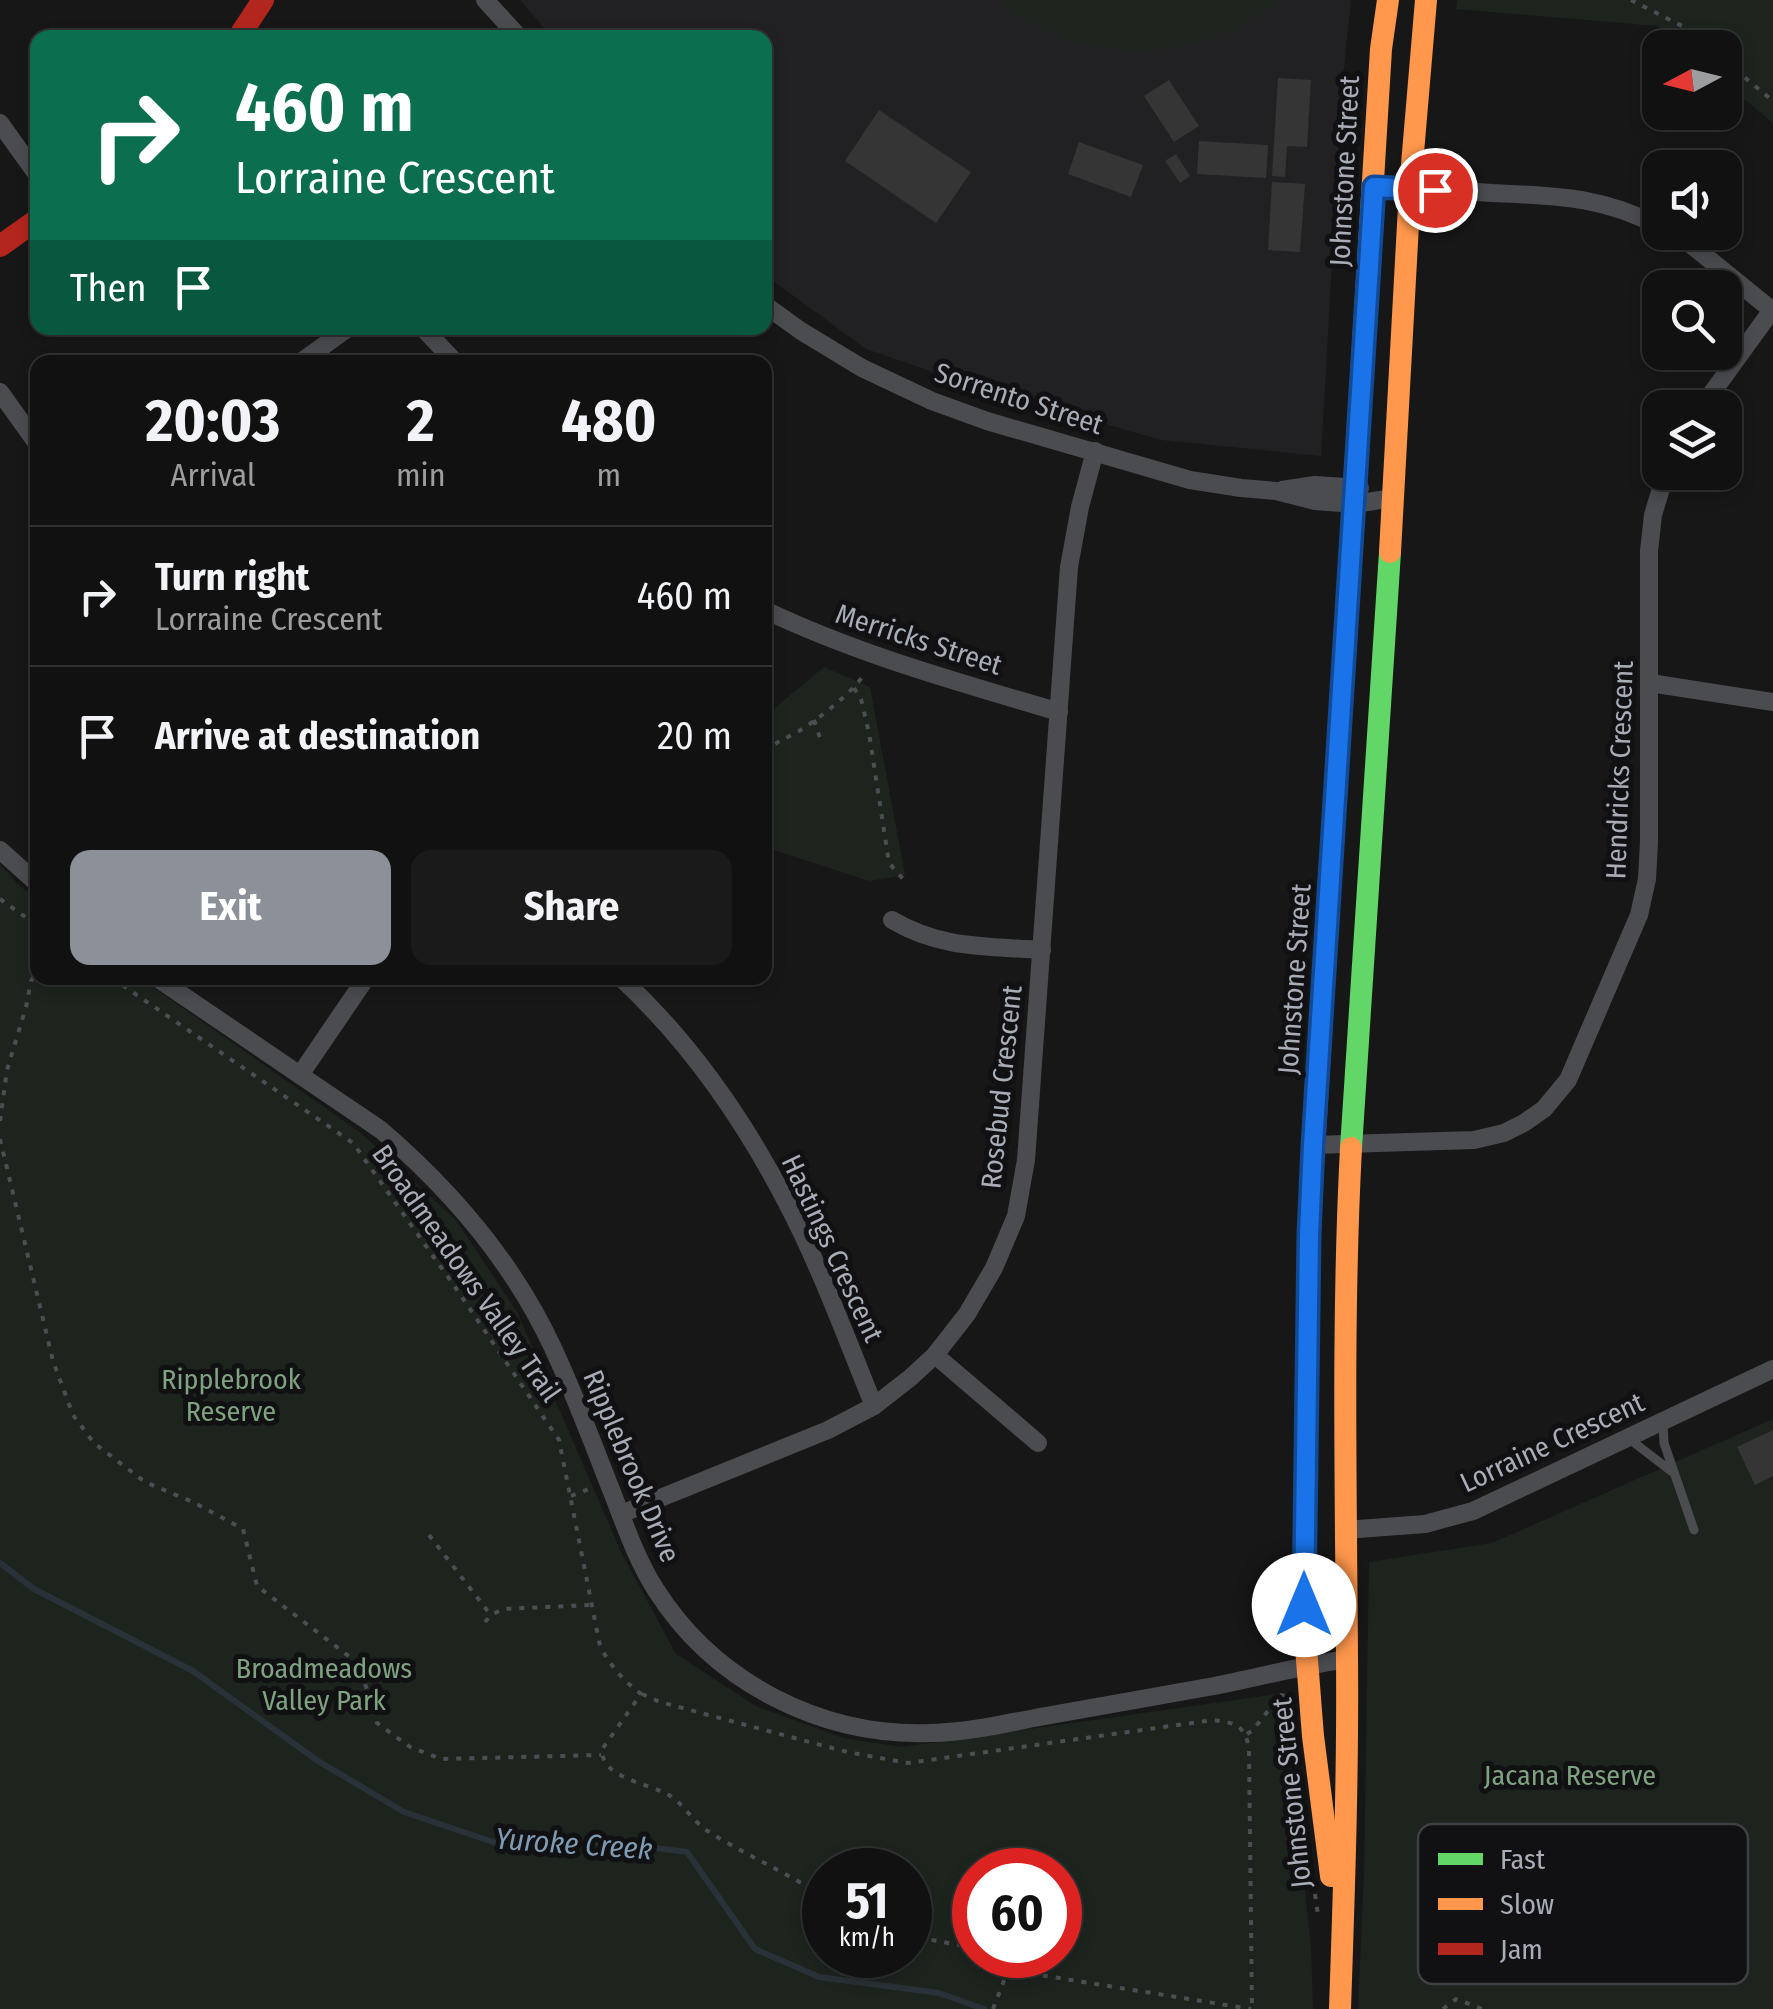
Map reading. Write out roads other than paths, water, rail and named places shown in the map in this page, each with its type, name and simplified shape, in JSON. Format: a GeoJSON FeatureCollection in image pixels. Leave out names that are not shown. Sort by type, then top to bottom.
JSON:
{"type":"FeatureCollection","features":[{"type":"Feature","properties":{"kind":"main road"},"geometry":{"type":"LineString","coordinates":[[243,30],[264,0]]}},
{"type":"Feature","properties":{"kind":"main road","name":"Johnstone Street"},"geometry":{"type":"LineString","coordinates":[[1341,1962],[1313,1736],[1304,1622],[1309,1234],[1388,0]]}},
{"type":"Feature","properties":{"kind":"main road","name":"Johnstone Street"},"geometry":{"type":"LineString","coordinates":[[1340,2009],[1346,1845],[1345,1317],[1351,1143],[1416,90],[1426,0]]}},
{"type":"Feature","properties":{"kind":"main road"},"geometry":{"type":"LineString","coordinates":[[0,246],[30,225]]}},
{"type":"Feature","properties":{"kind":"street"},"geometry":{"type":"LineString","coordinates":[[485,0],[513,30]]}},
{"type":"Feature","properties":{"kind":"street"},"geometry":{"type":"LineString","coordinates":[[0,122],[30,165]]}},
{"type":"Feature","properties":{"kind":"street"},"geometry":{"type":"LineString","coordinates":[[1374,187],[1577,198],[1612,205],[1642,218]]}},
{"type":"Feature","properties":{"kind":"street"},"geometry":{"type":"LineString","coordinates":[[1697,250],[1772,310],[1714,390]]}},
{"type":"Feature","properties":{"kind":"street","name":"Sorrento Street"},"geometry":{"type":"LineString","coordinates":[[772,310],[862,368],[932,401],[986,420],[1190,480],[1276,490],[1315,502],[1355,495],[1393,498]]}},
{"type":"Feature","properties":{"kind":"street"},"geometry":{"type":"LineString","coordinates":[[311,355],[339,335]]}},
{"type":"Feature","properties":{"kind":"street"},"geometry":{"type":"LineString","coordinates":[[430,335],[448,355]]}},
{"type":"Feature","properties":{"kind":"street"},"geometry":{"type":"LineString","coordinates":[[0,392],[30,435]]}},
{"type":"Feature","properties":{"kind":"street","name":"Rosebud Crescent"},"geometry":{"type":"LineString","coordinates":[[620,1514],[828,1430],[874,1406],[935,1355],[994,1268],[1016,1216],[1026,1160],[1069,566],[1094,451]]}},
{"type":"Feature","properties":{"kind":"street","name":"Hendricks Crescent"},"geometry":{"type":"LineString","coordinates":[[1313,1145],[1474,1140],[1504,1133],[1544,1109],[1568,1080],[1638,915],[1647,880],[1650,551],[1653,515],[1661,490]]}},
{"type":"Feature","properties":{"kind":"street","name":"Merricks Street"},"geometry":{"type":"LineString","coordinates":[[772,613],[872,656],[1059,712]]}},
{"type":"Feature","properties":{"kind":"street"},"geometry":{"type":"LineString","coordinates":[[1650,682],[1773,702]]}},
{"type":"Feature","properties":{"kind":"street"},"geometry":{"type":"LineString","coordinates":[[0,850],[30,877]]}},
{"type":"Feature","properties":{"kind":"street"},"geometry":{"type":"LineString","coordinates":[[892,920],[940,942],[1042,950]]}},
{"type":"Feature","properties":{"kind":"street","name":"Ripplebrook Drive"},"geometry":{"type":"LineString","coordinates":[[167,985],[381,1130],[454,1199],[491,1244],[552,1346],[620,1514],[656,1590],[697,1641],[756,1688],[790,1706],[854,1727],[931,1733],[972,1729],[1347,1659]]}},
{"type":"Feature","properties":{"kind":"street"},"geometry":{"type":"LineString","coordinates":[[300,1075],[361,985]]}},
{"type":"Feature","properties":{"kind":"street","name":"Hastings Crescent"},"geometry":{"type":"LineString","coordinates":[[628,985],[680,1040],[754,1146],[797,1224],[874,1406]]}},
{"type":"Feature","properties":{"kind":"street"},"geometry":{"type":"LineString","coordinates":[[935,1355],[1038,1443]]}},
{"type":"Feature","properties":{"kind":"street","name":"Lorraine Crescent"},"geometry":{"type":"LineString","coordinates":[[1344,1530],[1425,1524],[1460,1515],[1773,1369]]}},
{"type":"Feature","properties":{"kind":"lane"},"geometry":{"type":"LineString","coordinates":[[1663,1421],[1664,1443],[1694,1530]]}},
{"type":"Feature","properties":{"kind":"lane"},"geometry":{"type":"LineString","coordinates":[[1628,1438],[1673,1472]]}},
{"type":"Feature","properties":{"kind":"waterway","name":"Yuroke Creek"},"geometry":{"type":"LineString","coordinates":[[0,1563],[34,1589],[193,1671],[318,1761],[404,1812],[499,1844],[610,1842],[687,1852],[755,1949],[819,1977],[939,1993],[984,2009]]}},
{"type":"Feature","properties":{"kind":"park label","name":"Ripplebrook Reserve"},"geometry":{"type":"Point","coordinates":[231,1395]}},
{"type":"Feature","properties":{"kind":"park label","name":"Broadmeadows Valley Park"},"geometry":{"type":"Point","coordinates":[324,1684]}},
{"type":"Feature","properties":{"kind":"park label","name":"Jacana Reserve"},"geometry":{"type":"Point","coordinates":[1570,1775]}}]}
